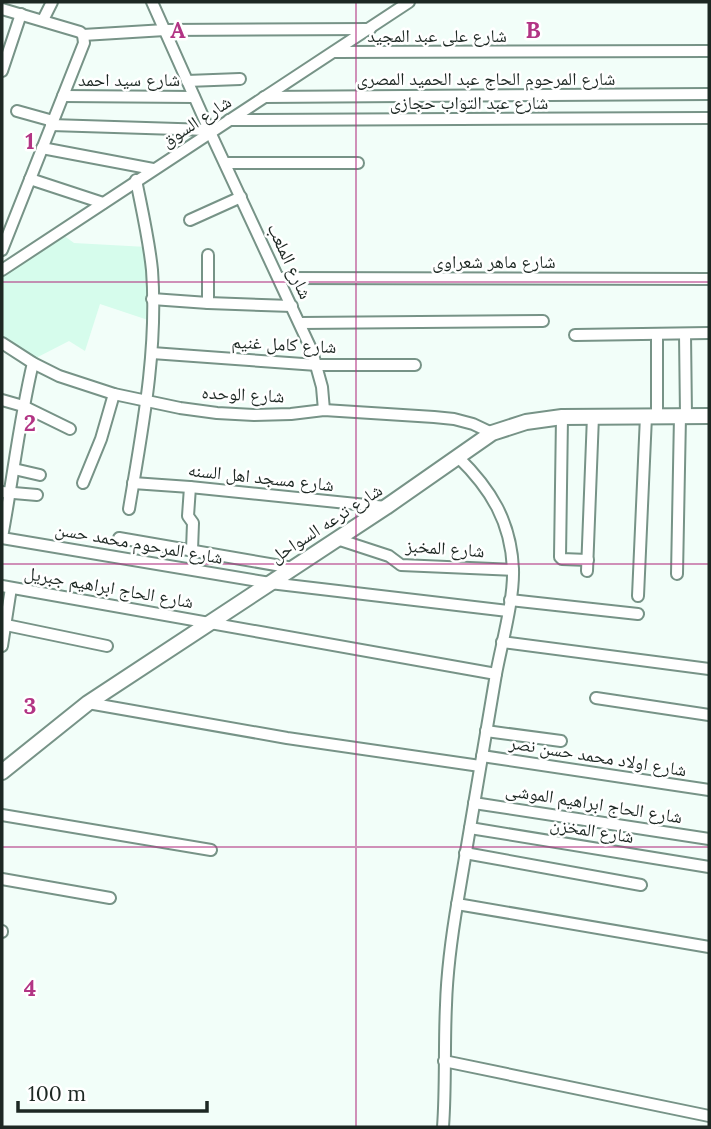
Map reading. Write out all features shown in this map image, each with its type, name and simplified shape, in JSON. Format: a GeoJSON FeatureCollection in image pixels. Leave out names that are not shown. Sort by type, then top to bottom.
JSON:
{"type":"FeatureCollection","features":[{"type":"Feature","properties":{"kind":"main road","name":"شارع ترعه السواحل"},"geometry":{"type":"LineString","coordinates":[[2,772],[88,703],[386,507],[492,433],[526,422],[562,417],[709,416]]}},
{"type":"Feature","properties":{"kind":"street"},"geometry":{"type":"LineString","coordinates":[[43,20],[52,2]]}},
{"type":"Feature","properties":{"kind":"street","name":"شارع الملعب"},"geometry":{"type":"LineString","coordinates":[[152,2],[300,323],[317,365],[324,410]]}},
{"type":"Feature","properties":{"kind":"street","name":"شارع السوق"},"geometry":{"type":"LineString","coordinates":[[2,270],[409,2]]}},
{"type":"Feature","properties":{"kind":"street"},"geometry":{"type":"LineString","coordinates":[[2,9],[18,9],[80,32],[83,41],[2,250]]}},
{"type":"Feature","properties":{"kind":"street"},"geometry":{"type":"LineString","coordinates":[[2,71],[18,9]]}},
{"type":"Feature","properties":{"kind":"street"},"geometry":{"type":"LineString","coordinates":[[83,41],[164,30],[370,29]]}},
{"type":"Feature","properties":{"kind":"street","name":"شارع على عبد المجيد"},"geometry":{"type":"LineString","coordinates":[[333,52],[709,51]]}},
{"type":"Feature","properties":{"kind":"street"},"geometry":{"type":"LineString","coordinates":[[187,81],[240,79]]}},
{"type":"Feature","properties":{"kind":"street","name":"شارع المرحوم الحاج عبد الحميد المصرى"},"geometry":{"type":"LineString","coordinates":[[264,97],[709,94]]}},
{"type":"Feature","properties":{"kind":"street","name":"شارع سيد احمد"},"geometry":{"type":"LineString","coordinates":[[63,96],[194,97]]}},
{"type":"Feature","properties":{"kind":"street"},"geometry":{"type":"LineString","coordinates":[[17,111],[52,123],[210,131]]}},
{"type":"Feature","properties":{"kind":"street","name":"شارع عبد التواب حجازى"},"geometry":{"type":"LineString","coordinates":[[228,120],[709,118]]}},
{"type":"Feature","properties":{"kind":"street"},"geometry":{"type":"LineString","coordinates":[[41,148],[153,169]]}},
{"type":"Feature","properties":{"kind":"street"},"geometry":{"type":"LineString","coordinates":[[225,163],[358,163]]}},
{"type":"Feature","properties":{"kind":"street"},"geometry":{"type":"LineString","coordinates":[[30,179],[103,203]]}},
{"type":"Feature","properties":{"kind":"street"},"geometry":{"type":"LineString","coordinates":[[129,509],[152,353],[152,272],[136,180]]}},
{"type":"Feature","properties":{"kind":"street"},"geometry":{"type":"LineString","coordinates":[[190,220],[241,197]]}},
{"type":"Feature","properties":{"kind":"street"},"geometry":{"type":"LineString","coordinates":[[208,255],[208,303]]}},
{"type":"Feature","properties":{"kind":"street","name":"شارع ماهر شعراوى"},"geometry":{"type":"LineString","coordinates":[[278,278],[709,279]]}},
{"type":"Feature","properties":{"kind":"street"},"geometry":{"type":"LineString","coordinates":[[152,299],[292,306]]}},
{"type":"Feature","properties":{"kind":"street"},"geometry":{"type":"LineString","coordinates":[[300,323],[543,321]]}},
{"type":"Feature","properties":{"kind":"street"},"geometry":{"type":"LineString","coordinates":[[575,335],[709,333]]}},
{"type":"Feature","properties":{"kind":"street"},"geometry":{"type":"LineString","coordinates":[[638,596],[657,334]]}},
{"type":"Feature","properties":{"kind":"street"},"geometry":{"type":"LineString","coordinates":[[677,574],[685,334]]}},
{"type":"Feature","properties":{"kind":"street","name":"شارع الوحده"},"geometry":{"type":"LineString","coordinates":[[2,343],[59,376],[114,394],[146,401],[217,413],[291,414],[324,410],[454,419],[492,433]]}},
{"type":"Feature","properties":{"kind":"street","name":"شارع كامل غنيم"},"geometry":{"type":"LineString","coordinates":[[152,353],[317,365],[415,365]]}},
{"type":"Feature","properties":{"kind":"street"},"geometry":{"type":"LineString","coordinates":[[2,537],[6,493],[14,469],[23,406],[33,363]]}},
{"type":"Feature","properties":{"kind":"street"},"geometry":{"type":"LineString","coordinates":[[83,482],[101,439],[114,394]]}},
{"type":"Feature","properties":{"kind":"street"},"geometry":{"type":"LineString","coordinates":[[2,400],[23,406],[70,429]]}},
{"type":"Feature","properties":{"kind":"street"},"geometry":{"type":"LineString","coordinates":[[562,417],[560,557],[588,566],[593,416]]}},
{"type":"Feature","properties":{"kind":"street"},"geometry":{"type":"LineString","coordinates":[[443,1127],[447,977],[513,570],[510,544],[498,508],[477,476],[458,457]]}},
{"type":"Feature","properties":{"kind":"street"},"geometry":{"type":"LineString","coordinates":[[14,469],[40,475]]}},
{"type":"Feature","properties":{"kind":"street","name":"شارع مسجد اهل السنه"},"geometry":{"type":"LineString","coordinates":[[133,483],[386,507]]}},
{"type":"Feature","properties":{"kind":"street"},"geometry":{"type":"LineString","coordinates":[[190,487],[188,516],[193,523],[192,550]]}},
{"type":"Feature","properties":{"kind":"street"},"geometry":{"type":"LineString","coordinates":[[6,493],[37,495]]}},
{"type":"Feature","properties":{"kind":"street","name":"شارع المرحوم محمد حسن"},"geometry":{"type":"LineString","coordinates":[[2,537],[270,583],[638,614]]}},
{"type":"Feature","properties":{"kind":"street"},"geometry":{"type":"LineString","coordinates":[[119,538],[293,568]]}},
{"type":"Feature","properties":{"kind":"street","name":"شارع المخبز"},"geometry":{"type":"LineString","coordinates":[[337,539],[389,556],[401,565],[513,570]]}},
{"type":"Feature","properties":{"kind":"street"},"geometry":{"type":"LineString","coordinates":[[2,646],[6,625],[6,587]]}},
{"type":"Feature","properties":{"kind":"street","name":"شارع الحاج ابراهيم جبريل"},"geometry":{"type":"LineString","coordinates":[[6,587],[496,674]]}},
{"type":"Feature","properties":{"kind":"street"},"geometry":{"type":"LineString","coordinates":[[6,625],[107,646]]}},
{"type":"Feature","properties":{"kind":"street"},"geometry":{"type":"LineString","coordinates":[[502,642],[709,670]]}},
{"type":"Feature","properties":{"kind":"street"},"geometry":{"type":"LineString","coordinates":[[596,698],[709,715]]}},
{"type":"Feature","properties":{"kind":"street","name":"شارع اولاد محمد حسن نصر"},"geometry":{"type":"LineString","coordinates":[[88,703],[287,738],[709,790]]}},
{"type":"Feature","properties":{"kind":"street"},"geometry":{"type":"LineString","coordinates":[[486,731],[561,741]]}},
{"type":"Feature","properties":{"kind":"street","name":"شارع الحاج ابراهيم الموشى"},"geometry":{"type":"LineString","coordinates":[[474,803],[709,839]]}},
{"type":"Feature","properties":{"kind":"street"},"geometry":{"type":"LineString","coordinates":[[2,815],[211,850]]}},
{"type":"Feature","properties":{"kind":"street","name":"شارع المخزن"},"geometry":{"type":"LineString","coordinates":[[470,828],[709,867]]}},
{"type":"Feature","properties":{"kind":"street"},"geometry":{"type":"LineString","coordinates":[[465,853],[641,885]]}},
{"type":"Feature","properties":{"kind":"street"},"geometry":{"type":"LineString","coordinates":[[2,879],[110,898]]}},
{"type":"Feature","properties":{"kind":"street"},"geometry":{"type":"LineString","coordinates":[[457,904],[709,947]]}},
{"type":"Feature","properties":{"kind":"street"},"geometry":{"type":"LineString","coordinates":[[444,1061],[709,1116]]}},
{"type":"Feature","properties":{"kind":"shaded area"},"geometry":{"type":"Polygon","coordinates":[[[63,235],[74,243],[147,247],[148,320],[100,304],[85,351],[69,341],[32,360],[2,339],[2,275],[63,235]]]}}]}
